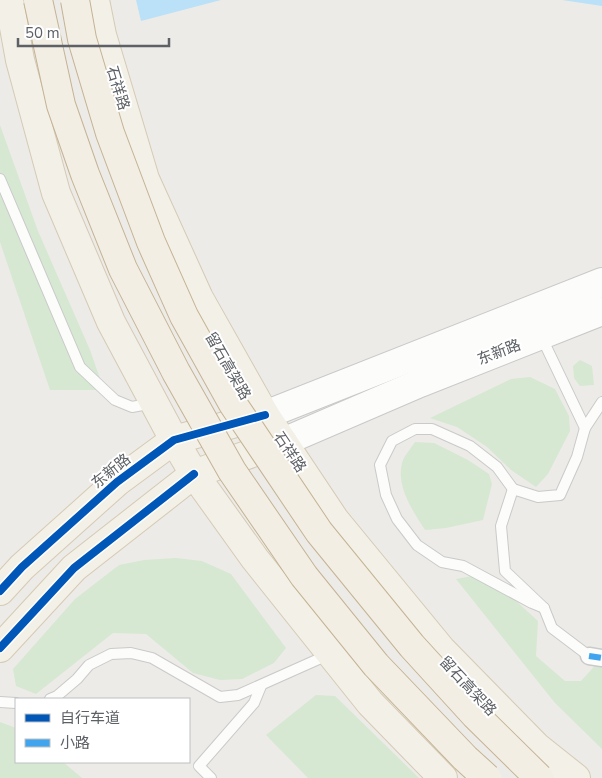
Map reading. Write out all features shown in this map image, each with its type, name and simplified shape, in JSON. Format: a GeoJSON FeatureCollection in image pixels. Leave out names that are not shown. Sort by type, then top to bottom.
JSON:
{"type":"FeatureCollection","features":[{"type":"Feature","properties":{"kind":"highway"},"geometry":{"type":"LineString","coordinates":[[38,0],[61,106],[85,174],[123,269],[176,372],[232,471],[304,576],[376,665],[465,758],[487,778]]}},
{"type":"Feature","properties":{"kind":"highway","name":"留石高架路"},"geometry":{"type":"LineString","coordinates":[[75,0],[82,39],[110,133],[151,242],[184,316],[233,404],[319,532],[412,646],[463,702],[539,778]]}},
{"type":"Feature","properties":{"kind":"main road"},"geometry":{"type":"LineString","coordinates":[[9,0],[20,60],[56,193],[111,322],[174,440],[194,474],[256,559],[331,654],[370,703],[442,778]]}},
{"type":"Feature","properties":{"kind":"main road","name":"石祥路"},"geometry":{"type":"LineString","coordinates":[[95,0],[102,35],[145,179],[199,298],[265,415],[335,520],[441,649],[537,747],[576,778]]}},
{"type":"Feature","properties":{"kind":"main road","name":"东新路"},"geometry":{"type":"LineString","coordinates":[[0,591],[22,567],[117,482],[174,440],[265,415],[602,282]]}},
{"type":"Feature","properties":{"kind":"main road","name":"东新路"},"geometry":{"type":"LineString","coordinates":[[0,648],[74,568],[194,474],[283,442],[420,383],[602,311]]}},
{"type":"Feature","properties":{"kind":"lane"},"geometry":{"type":"LineString","coordinates":[[0,179],[80,367],[115,400],[132,407],[154,403]]}},
{"type":"Feature","properties":{"kind":"lane"},"geometry":{"type":"LineString","coordinates":[[541,335],[585,428]]}},
{"type":"Feature","properties":{"kind":"lane"},"geometry":{"type":"LineString","coordinates":[[544,608],[463,566],[442,562],[417,545],[397,519],[386,496],[380,465],[392,441],[415,429],[432,429],[470,446],[497,467],[514,489],[538,497],[560,495],[577,456],[585,428],[602,402]]}},
{"type":"Feature","properties":{"kind":"lane"},"geometry":{"type":"LineString","coordinates":[[514,489],[501,526],[505,572],[544,608],[552,628],[595,657]]}},
{"type":"Feature","properties":{"kind":"lane"},"geometry":{"type":"LineString","coordinates":[[52,698],[77,679],[89,665],[111,654],[131,653],[152,658],[220,697],[238,695],[331,654]]}},
{"type":"Feature","properties":{"kind":"lane"},"geometry":{"type":"LineString","coordinates":[[211,778],[199,766],[254,703],[261,686]]}},
{"type":"Feature","properties":{"kind":"lane"},"geometry":{"type":"LineString","coordinates":[[0,702],[15,703]]}},
{"type":"Feature","properties":{"kind":"green space"},"geometry":{"type":"Polygon","coordinates":[[[0,125],[38,231],[90,350],[104,390],[50,390],[0,242],[0,125]]]}},
{"type":"Feature","properties":{"kind":"green space"},"geometry":{"type":"Polygon","coordinates":[[[580,360],[592,366],[594,385],[580,386],[574,378],[573,366],[580,360]]]}},
{"type":"Feature","properties":{"kind":"green space"},"geometry":{"type":"Polygon","coordinates":[[[530,377],[555,389],[569,416],[570,431],[548,474],[536,487],[511,470],[487,447],[457,427],[430,418],[511,379],[530,377]]]}},
{"type":"Feature","properties":{"kind":"green space"},"geometry":{"type":"Polygon","coordinates":[[[415,442],[434,443],[468,460],[489,474],[492,484],[483,520],[446,528],[425,530],[403,490],[401,481],[402,463],[415,442]]]}},
{"type":"Feature","properties":{"kind":"green space"},"geometry":{"type":"Polygon","coordinates":[[[176,558],[202,561],[231,574],[286,648],[274,663],[242,679],[220,680],[193,673],[146,634],[113,633],[36,694],[16,686],[13,669],[75,599],[119,565],[144,560],[176,558]]]}},
{"type":"Feature","properties":{"kind":"green space"},"geometry":{"type":"Polygon","coordinates":[[[472,576],[494,581],[538,621],[536,656],[565,681],[581,681],[600,660],[602,661],[602,749],[555,703],[456,579],[472,576]]]}},
{"type":"Feature","properties":{"kind":"green space"},"geometry":{"type":"Polygon","coordinates":[[[316,695],[335,696],[419,778],[308,778],[266,735],[316,695]]]}},
{"type":"Feature","properties":{"kind":"green space"},"geometry":{"type":"Polygon","coordinates":[[[0,722],[15,728],[15,763],[64,763],[82,778],[0,778],[0,722]]]}},
{"type":"Feature","properties":{"kind":"water"},"geometry":{"type":"Polygon","coordinates":[[[136,0],[221,0],[141,21],[136,0]]]}},
{"type":"Feature","properties":{"kind":"water"},"geometry":{"type":"Polygon","coordinates":[[[562,0],[602,0],[602,6],[562,0]]]}},
{"type":"Feature","properties":{"kind":"marked path"},"geometry":{"type":"LineString","coordinates":[[589,656],[602,658]]}},
{"type":"Feature","properties":{"kind":"cycle path"},"geometry":{"type":"LineString","coordinates":[[0,591],[22,567],[117,482],[174,440],[265,415]]}},
{"type":"Feature","properties":{"kind":"cycle path"},"geometry":{"type":"LineString","coordinates":[[0,648],[74,568],[194,474]]}}]}
